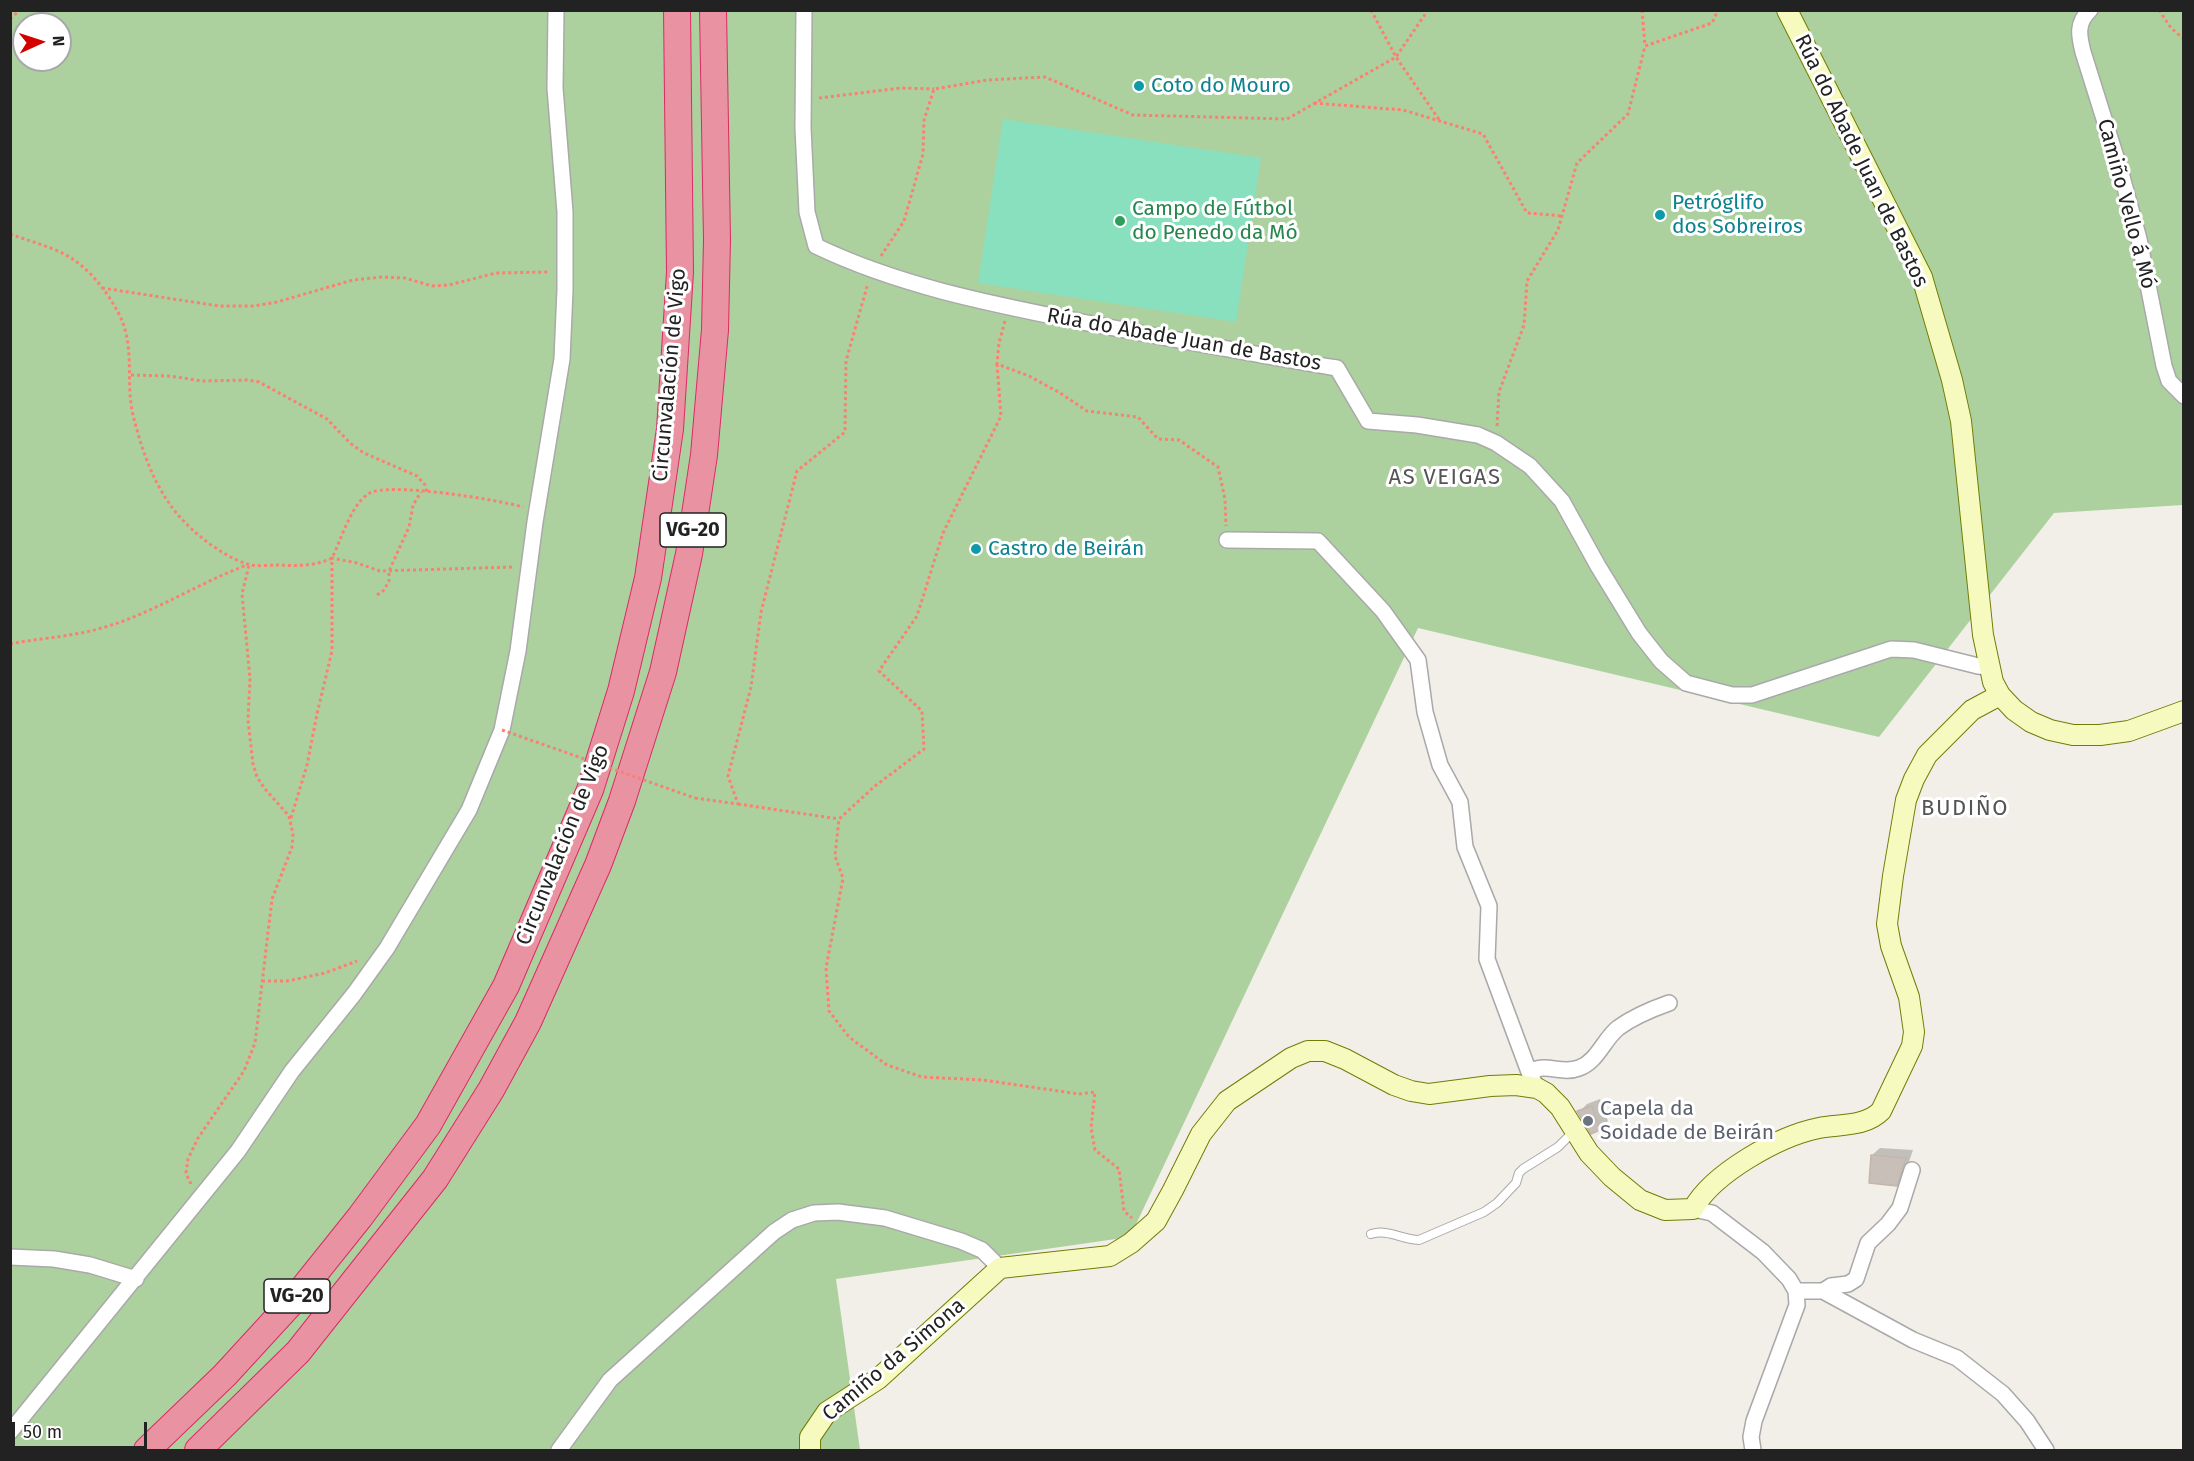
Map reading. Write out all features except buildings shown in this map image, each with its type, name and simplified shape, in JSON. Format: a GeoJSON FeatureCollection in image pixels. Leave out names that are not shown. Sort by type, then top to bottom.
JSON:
{"type":"FeatureCollection","features":[{"type":"Feature","properties":{"kind":"highway","name":"Circunvalación de Vigo"},"geometry":{"type":"LineString","coordinates":[[147,1450],[225,1375],[292,1302],[360,1217],[428,1125],[506,986],[590,790],[621,691],[648,578],[670,429],[680,272],[677,10]]}},
{"type":"Feature","properties":{"kind":"highway","name":"Circunvalación de Vigo"},"geometry":{"type":"LineString","coordinates":[[198,1450],[298,1352],[435,1179],[491,1090],[528,1022],[598,866],[622,801],[644,736],[668,650],[688,554],[704,455],[714,340],[716,285],[713,10]]}},
{"type":"Feature","properties":{"kind":"street"},"geometry":{"type":"LineString","coordinates":[[10,1432],[238,1151],[292,1071],[377,962],[469,810],[502,730],[518,651],[537,511],[562,359],[565,212],[555,88],[556,10]]}},
{"type":"Feature","properties":{"kind":"street"},"geometry":{"type":"LineString","coordinates":[[804,10],[803,100],[807,212],[816,246],[852,263],[971,299],[1009,307]]}},
{"type":"Feature","properties":{"kind":"street","name":"Rúa do Abade Juan de Bastos"},"geometry":{"type":"LineString","coordinates":[[1787,10],[1923,277],[1961,421],[1983,634],[1992,682],[2014,710],[2031,722],[2050,730],[2073,735],[2100,735],[2129,731],[2184,711]]}},
{"type":"Feature","properties":{"kind":"street","name":"Camiño Vello á Mó"},"geometry":{"type":"LineString","coordinates":[[2090,10],[2079,24],[2079,37],[2121,172],[2139,239],[2163,366],[2169,381],[2184,396]]}},
{"type":"Feature","properties":{"kind":"street","name":"Rúa do Abade Juan de Bastos"},"geometry":{"type":"LineString","coordinates":[[1009,307],[1205,346],[1337,368],[1368,421],[1417,425],[1478,435],[1496,443],[1530,466],[1562,501],[1639,633],[1661,661],[1686,683],[1732,696],[1752,695],[1891,649],[1914,650],[1988,667]]}},
{"type":"Feature","properties":{"kind":"street"},"geometry":{"type":"LineString","coordinates":[[1227,540],[1318,541],[1383,610],[1418,660],[1425,712],[1440,765],[1460,802],[1465,848],[1489,906],[1487,959],[1533,1080],[1560,1107],[1589,1153],[1612,1178],[1640,1200],[1665,1210],[1693,1209],[1712,1213],[1763,1252],[1789,1279],[1796,1291],[1797,1305],[1754,1421],[1751,1437],[1753,1450]]}},
{"type":"Feature","properties":{"kind":"street"},"geometry":{"type":"LineString","coordinates":[[1693,1209],[1713,1182],[1750,1157],[1817,1128],[1861,1122],[1874,1118],[1881,1111],[1912,1046],[1914,1032],[1909,997],[1891,946],[1887,924],[1906,801],[1927,755],[1971,710],[2000,695]]}},
{"type":"Feature","properties":{"kind":"street"},"geometry":{"type":"LineString","coordinates":[[1533,1080],[1538,1066],[1570,1070],[1588,1064],[1617,1029],[1651,1009],[1669,1003]]}},
{"type":"Feature","properties":{"kind":"street"},"geometry":{"type":"LineString","coordinates":[[559,1450],[610,1380],[774,1232],[792,1220],[814,1213],[838,1212],[885,1218],[962,1241],[982,1250],[1000,1269],[1110,1256],[1131,1243],[1156,1221],[1201,1134],[1227,1101],[1291,1058],[1308,1051],[1325,1051],[1394,1085],[1429,1094],[1516,1085],[1533,1080]]}},
{"type":"Feature","properties":{"kind":"street"},"geometry":{"type":"LineString","coordinates":[[1823,1291],[1831,1286],[1848,1284],[1856,1279],[1868,1243],[1888,1224],[1899,1208],[1912,1170]]}},
{"type":"Feature","properties":{"kind":"street"},"geometry":{"type":"LineString","coordinates":[[10,1257],[54,1259],[90,1265],[136,1279]]}},
{"type":"Feature","properties":{"kind":"street","name":"Camiño da Simona"},"geometry":{"type":"LineString","coordinates":[[810,1450],[810,1437],[827,1412],[878,1378],[1000,1269]]}},
{"type":"Feature","properties":{"kind":"street"},"geometry":{"type":"LineString","coordinates":[[1796,1291],[1823,1291],[1913,1340],[1957,1358],[2004,1394],[2027,1421],[2046,1450]]}},
{"type":"Feature","properties":{"kind":"lane"},"geometry":{"type":"LineString","coordinates":[[1371,1234],[1382,1231],[1419,1240],[1484,1212],[1497,1203],[1516,1183],[1522,1169],[1558,1147],[1575,1130]]}},
{"type":"Feature","properties":{"kind":"path"},"geometry":{"type":"LineString","coordinates":[[10,19],[20,10]]}},
{"type":"Feature","properties":{"kind":"path"},"geometry":{"type":"LineString","coordinates":[[1371,10],[1396,57],[1441,121]]}},
{"type":"Feature","properties":{"kind":"path"},"geometry":{"type":"LineString","coordinates":[[803,100],[901,88],[934,89],[987,80],[1045,77],[1133,115],[1287,119],[1396,57],[1428,10]]}},
{"type":"Feature","properties":{"kind":"path"},"geometry":{"type":"LineString","coordinates":[[1496,443],[1500,392],[1524,326],[1527,281],[1558,230],[1577,162],[1628,114],[1645,46],[1642,10]]}},
{"type":"Feature","properties":{"kind":"path"},"geometry":{"type":"LineString","coordinates":[[1645,46],[1712,23],[1718,10]]}},
{"type":"Feature","properties":{"kind":"path"},"geometry":{"type":"LineString","coordinates":[[2159,10],[2171,28],[2184,39]]}},
{"type":"Feature","properties":{"kind":"path"},"geometry":{"type":"LineString","coordinates":[[738,804],[728,776],[752,687],[761,612],[797,471],[846,432],[846,361],[872,269],[904,221],[923,154],[924,120],[934,89]]}},
{"type":"Feature","properties":{"kind":"path"},"geometry":{"type":"LineString","coordinates":[[1313,103],[1403,110],[1483,134],[1527,213],[1562,216]]}},
{"type":"Feature","properties":{"kind":"path"},"geometry":{"type":"LineString","coordinates":[[10,234],[66,255],[88,271],[102,288],[118,313],[126,333],[131,356],[133,416],[156,481],[169,504],[225,555],[249,564],[304,565],[326,562],[332,558],[357,563],[380,572],[529,567]]}},
{"type":"Feature","properties":{"kind":"path"},"geometry":{"type":"LineString","coordinates":[[102,288],[219,306],[254,306],[278,302],[353,280],[382,277],[405,278],[432,285],[449,285],[495,273],[565,272]]}},
{"type":"Feature","properties":{"kind":"path"},"geometry":{"type":"LineString","coordinates":[[1009,307],[999,344],[997,364],[1001,416],[943,533],[917,616],[879,671],[922,711],[924,748],[875,786],[839,819],[835,856],[843,878],[826,968],[829,1011],[849,1037],[887,1065],[922,1077],[983,1080],[1078,1094],[1095,1092],[1090,1128],[1095,1150],[1119,1169],[1124,1211],[1145,1230]]}},
{"type":"Feature","properties":{"kind":"path"},"geometry":{"type":"LineString","coordinates":[[997,364],[1029,376],[1087,411],[1138,417],[1158,439],[1179,440],[1218,467],[1225,499],[1227,540]]}},
{"type":"Feature","properties":{"kind":"path"},"geometry":{"type":"LineString","coordinates":[[130,375],[170,376],[202,381],[248,380],[259,382],[327,419],[350,443],[364,453],[417,476],[425,485],[426,492]]}},
{"type":"Feature","properties":{"kind":"path"},"geometry":{"type":"LineString","coordinates":[[202,1196],[192,1187],[186,1173],[188,1159],[198,1138],[243,1071],[251,1055],[258,1026],[272,900],[292,847],[291,820],[307,765],[332,651],[332,558],[353,512],[369,493],[376,490],[421,491],[508,503],[537,511]]}},
{"type":"Feature","properties":{"kind":"path"},"geometry":{"type":"LineString","coordinates":[[377,595],[384,590],[389,581],[389,572],[410,527],[413,505],[421,491]]}},
{"type":"Feature","properties":{"kind":"path"},"geometry":{"type":"LineString","coordinates":[[10,644],[98,629],[159,607],[219,576],[249,564]]}},
{"type":"Feature","properties":{"kind":"path"},"geometry":{"type":"LineString","coordinates":[[249,564],[242,594],[250,679],[248,720],[254,764],[257,777],[291,820]]}},
{"type":"Feature","properties":{"kind":"path"},"geometry":{"type":"LineString","coordinates":[[502,730],[695,798],[839,819]]}},
{"type":"Feature","properties":{"kind":"path"},"geometry":{"type":"LineString","coordinates":[[262,981],[287,981],[325,973],[358,961],[377,962]]}},
{"type":"Feature","properties":{"kind":"green space"},"geometry":{"type":"Polygon","coordinates":[[[10,11],[2183,11],[2183,505],[2054,513],[1879,737],[1418,628],[1130,1237],[836,1279],[860,1450],[11,1450],[10,11]]]}},
{"type":"Feature","properties":{"kind":"green space","name":"Campo de Fútbol do Penedo da Mó"},"geometry":{"type":"Polygon","coordinates":[[[1003,119],[1261,158],[1236,322],[978,283],[1003,119]]]}},
{"type":"Feature","properties":{"kind":"place","name":"Coto do Mouro"},"geometry":{"type":"Point","coordinates":[1139,86]}},
{"type":"Feature","properties":{"kind":"place","name":"Petróglifo dos Sobreiros"},"geometry":{"type":"Point","coordinates":[1660,215]}},
{"type":"Feature","properties":{"kind":"place","name":"Campo de Fútbol do Penedo da Mó"},"geometry":{"type":"Point","coordinates":[1120,221]}},
{"type":"Feature","properties":{"kind":"place","name":"Castro de Beirán"},"geometry":{"type":"Point","coordinates":[976,549]}},
{"type":"Feature","properties":{"kind":"place","name":"Capela da Soidade de Beirán"},"geometry":{"type":"Point","coordinates":[1588,1121]}},
{"type":"Feature","properties":{"kind":"district","name":"AS VEIGAS"},"geometry":{"type":"Point","coordinates":[1445,478]}},
{"type":"Feature","properties":{"kind":"district","name":"BUDIÑO"},"geometry":{"type":"Point","coordinates":[1965,809]}}]}
